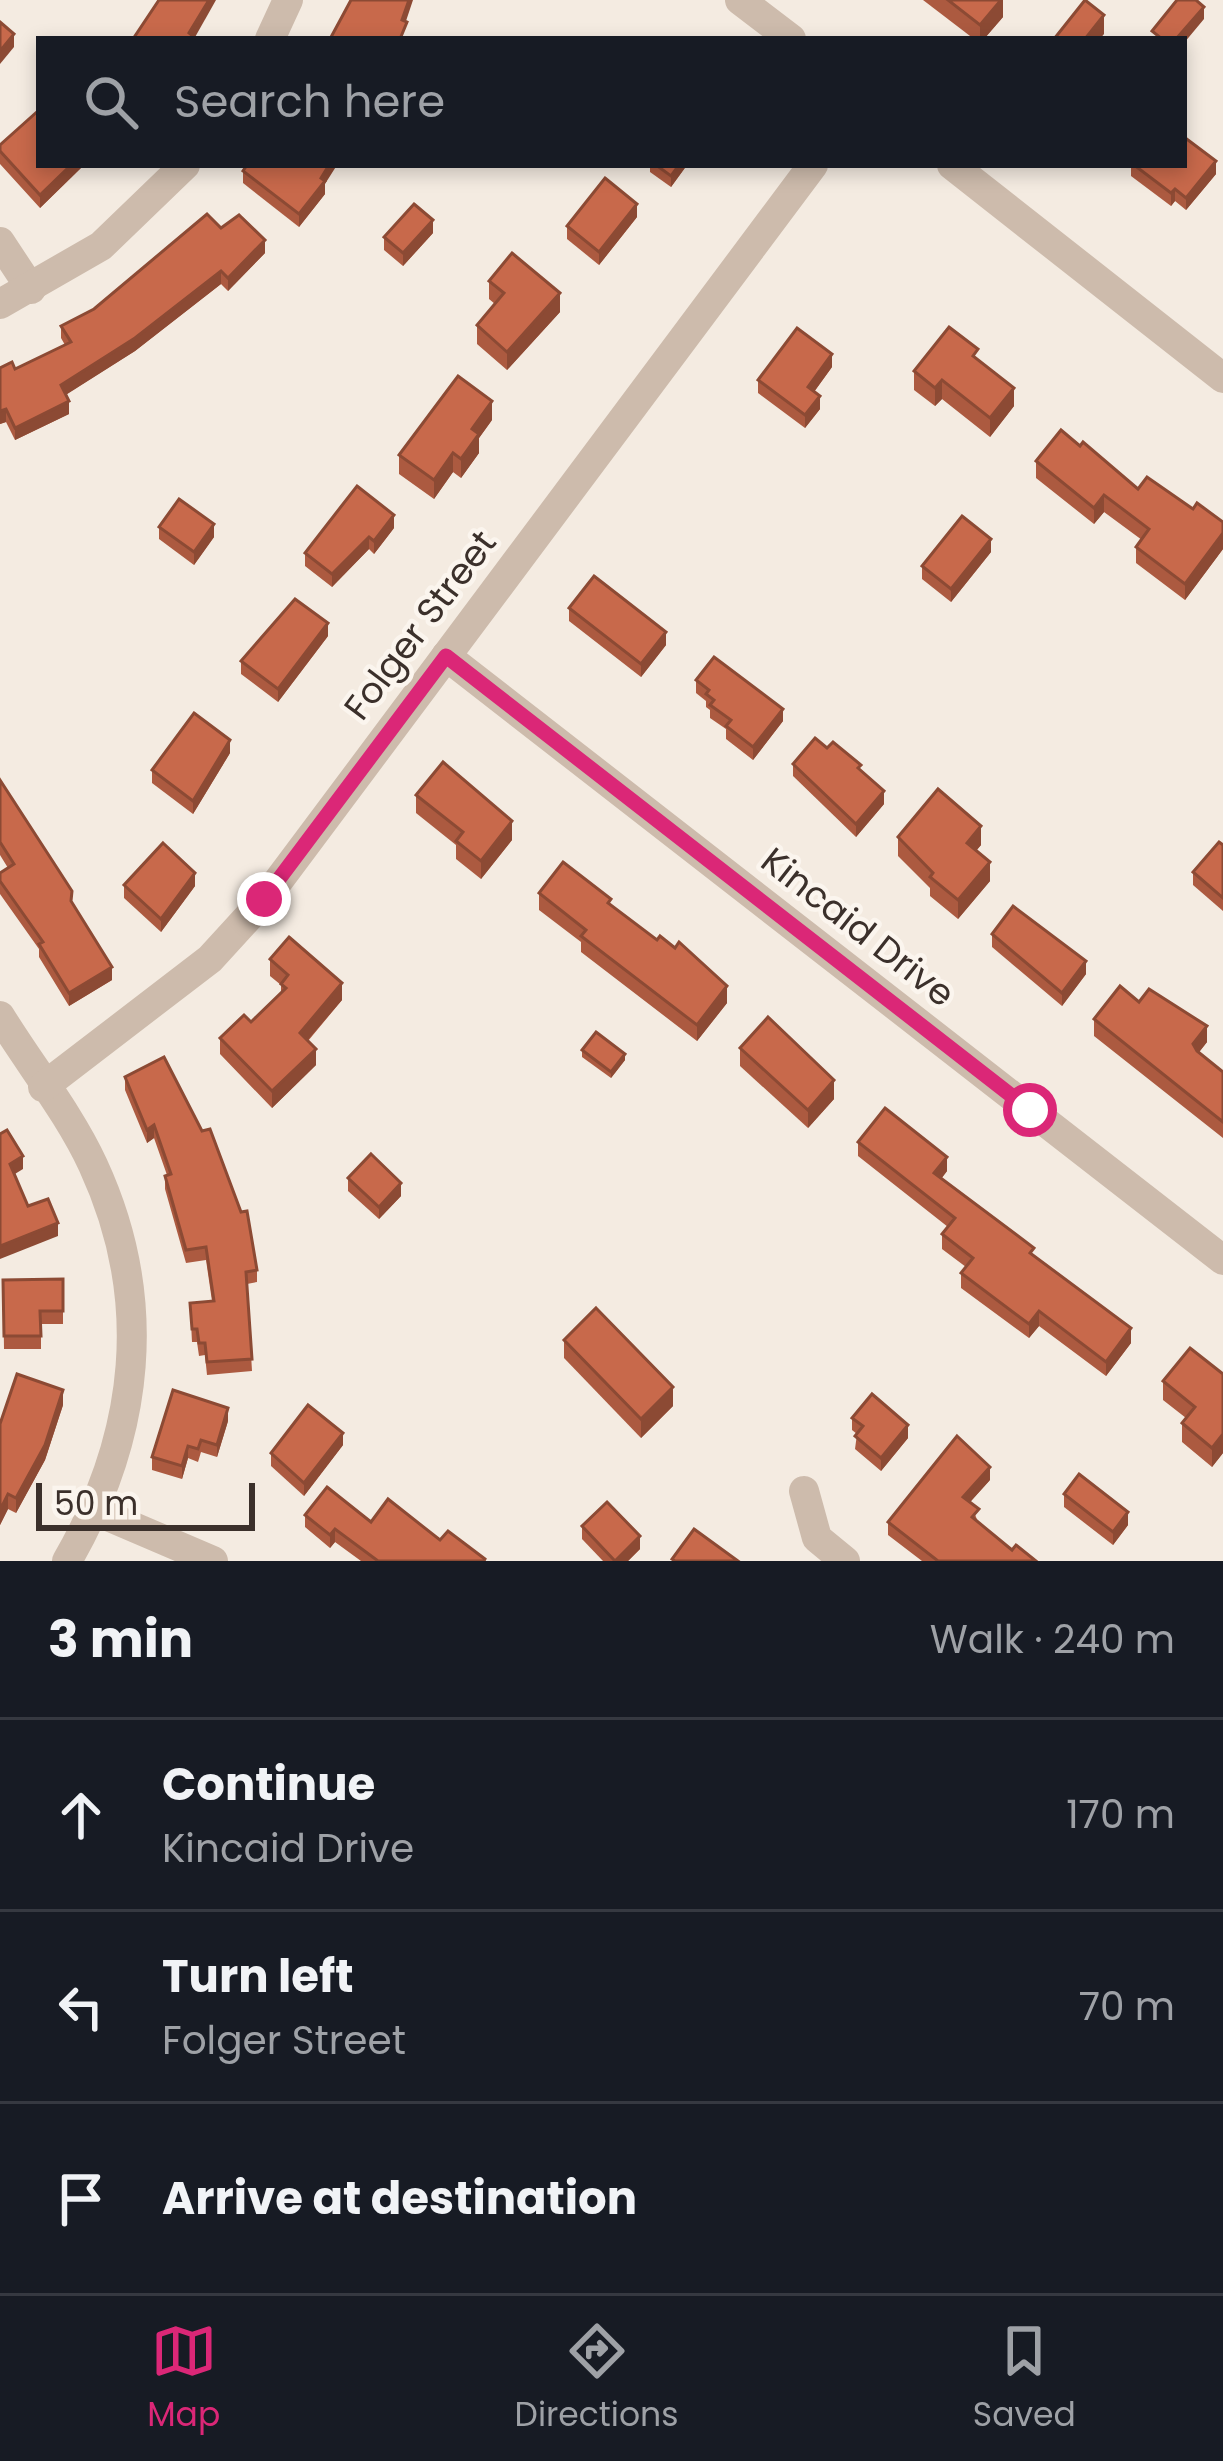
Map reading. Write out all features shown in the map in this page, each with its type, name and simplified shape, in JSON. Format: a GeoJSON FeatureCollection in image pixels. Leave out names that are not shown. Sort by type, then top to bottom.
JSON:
{"type":"FeatureCollection","features":[{"type":"Feature","properties":{"kind":"street"},"geometry":{"type":"LineString","coordinates":[[271,36],[288,0]]}},
{"type":"Feature","properties":{"kind":"street"},"geometry":{"type":"LineString","coordinates":[[740,0],[786,36]]}},
{"type":"Feature","properties":{"kind":"street"},"geometry":{"type":"LineString","coordinates":[[0,304],[100,246],[182,168]]}},
{"type":"Feature","properties":{"kind":"street","name":"Folger Street"},"geometry":{"type":"LineString","coordinates":[[43,1087],[210,959],[264,899],[811,168]]}},
{"type":"Feature","properties":{"kind":"street"},"geometry":{"type":"LineString","coordinates":[[956,168],[1223,378]]}},
{"type":"Feature","properties":{"kind":"street"},"geometry":{"type":"LineString","coordinates":[[0,242],[31,289]]}},
{"type":"Feature","properties":{"kind":"street","name":"Kincaid Drive"},"geometry":{"type":"LineString","coordinates":[[446,656],[1223,1260]]}},
{"type":"Feature","properties":{"kind":"street"},"geometry":{"type":"LineString","coordinates":[[0,1016],[91,1160],[119,1227],[132,1300],[135,1337],[121,1428],[96,1511],[67,1561]]}},
{"type":"Feature","properties":{"kind":"street"},"geometry":{"type":"LineString","coordinates":[[804,1491],[817,1538],[845,1561]]}},
{"type":"Feature","properties":{"kind":"street"},"geometry":{"type":"LineString","coordinates":[[96,1511],[213,1561]]}},
{"type":"Feature","properties":{"kind":"building"},"geometry":{"type":"Polygon","coordinates":[[[159,0],[209,0],[189,33],[193,36],[135,36],[159,0]]]}},
{"type":"Feature","properties":{"kind":"building"},"geometry":{"type":"Polygon","coordinates":[[[351,0],[409,0],[401,36],[332,36],[351,0]]]}},
{"type":"Feature","properties":{"kind":"building"},"geometry":{"type":"Polygon","coordinates":[[[948,0],[1001,0],[980,25],[948,0]]]}},
{"type":"Feature","properties":{"kind":"building"},"geometry":{"type":"Polygon","coordinates":[[[1085,0],[1104,15],[1087,36],[1056,36],[1085,0]]]}},
{"type":"Feature","properties":{"kind":"building"},"geometry":{"type":"Polygon","coordinates":[[[1177,0],[1196,0],[1204,7],[1179,36],[1158,36],[1152,31],[1177,0]]]}},
{"type":"Feature","properties":{"kind":"building"},"geometry":{"type":"Polygon","coordinates":[[[0,22],[14,34],[0,51],[0,22]]]}},
{"type":"Feature","properties":{"kind":"building"},"geometry":{"type":"Polygon","coordinates":[[[36,113],[36,168],[68,168],[40,195],[0,151],[0,145],[36,113]]]}},
{"type":"Feature","properties":{"kind":"building"},"geometry":{"type":"Polygon","coordinates":[[[1187,139],[1216,161],[1186,198],[1175,189],[1171,193],[1138,168],[1187,168],[1187,139]]]}},
{"type":"Feature","properties":{"kind":"building"},"geometry":{"type":"Polygon","coordinates":[[[327,168],[321,178],[325,181],[299,214],[243,171],[327,168]]]}},
{"type":"Feature","properties":{"kind":"building"},"geometry":{"type":"Polygon","coordinates":[[[605,178],[637,204],[599,252],[567,226],[605,178]]]}},
{"type":"Feature","properties":{"kind":"building"},"geometry":{"type":"Polygon","coordinates":[[[414,204],[433,220],[403,253],[384,237],[414,204]]]}},
{"type":"Feature","properties":{"kind":"building"},"geometry":{"type":"Polygon","coordinates":[[[207,214],[221,228],[239,215],[265,240],[228,278],[221,271],[135,338],[61,385],[69,401],[15,428],[6,409],[0,411],[0,368],[12,362],[15,369],[71,342],[61,326],[94,309],[207,214]]]}},
{"type":"Feature","properties":{"kind":"building"},"geometry":{"type":"Polygon","coordinates":[[[512,253],[560,293],[507,352],[477,325],[504,293],[489,281],[512,253]]]}},
{"type":"Feature","properties":{"kind":"building"},"geometry":{"type":"Polygon","coordinates":[[[949,327],[978,349],[973,356],[1014,388],[990,418],[942,380],[935,388],[914,371],[949,327]]]}},
{"type":"Feature","properties":{"kind":"building"},"geometry":{"type":"Polygon","coordinates":[[[797,328],[832,354],[808,387],[820,396],[805,415],[758,380],[797,328]]]}},
{"type":"Feature","properties":{"kind":"building"},"geometry":{"type":"Polygon","coordinates":[[[458,376],[492,401],[472,429],[479,434],[461,459],[453,453],[434,480],[399,455],[458,376]]]}},
{"type":"Feature","properties":{"kind":"building"},"geometry":{"type":"Polygon","coordinates":[[[1061,430],[1080,446],[1083,442],[1138,489],[1147,477],[1193,509],[1197,503],[1223,522],[1223,533],[1185,584],[1136,547],[1149,529],[1104,495],[1094,508],[1036,461],[1061,430]]]}},
{"type":"Feature","properties":{"kind":"building"},"geometry":{"type":"Polygon","coordinates":[[[357,486],[394,515],[374,541],[369,537],[332,574],[305,553],[357,486]]]}},
{"type":"Feature","properties":{"kind":"building"},"geometry":{"type":"Polygon","coordinates":[[[179,499],[214,524],[194,552],[159,527],[179,499]]]}},
{"type":"Feature","properties":{"kind":"building"},"geometry":{"type":"Polygon","coordinates":[[[962,516],[991,539],[951,589],[922,566],[962,516]]]}},
{"type":"Feature","properties":{"kind":"building"},"geometry":{"type":"Polygon","coordinates":[[[594,576],[666,632],[641,664],[569,608],[594,576]]]}},
{"type":"Feature","properties":{"kind":"building"},"geometry":{"type":"Polygon","coordinates":[[[295,599],[328,623],[278,689],[241,661],[295,599]]]}},
{"type":"Feature","properties":{"kind":"building"},"geometry":{"type":"Polygon","coordinates":[[[714,657],[783,709],[753,747],[726,726],[731,720],[710,705],[714,700],[706,694],[709,690],[696,680],[714,657]]]}},
{"type":"Feature","properties":{"kind":"building"},"geometry":{"type":"Polygon","coordinates":[[[194,713],[230,740],[193,801],[152,770],[194,713]]]}},
{"type":"Feature","properties":{"kind":"building"},"geometry":{"type":"Polygon","coordinates":[[[815,738],[827,748],[833,742],[884,791],[856,824],[793,764],[815,738]]]}},
{"type":"Feature","properties":{"kind":"building"},"geometry":{"type":"Polygon","coordinates":[[[443,762],[512,821],[481,861],[456,841],[463,832],[416,795],[443,762]]]}},
{"type":"Feature","properties":{"kind":"building"},"geometry":{"type":"Polygon","coordinates":[[[0,780],[72,891],[71,901],[112,967],[69,993],[39,944],[43,942],[0,881],[0,873],[14,864],[0,842],[0,780]]]}},
{"type":"Feature","properties":{"kind":"building"},"geometry":{"type":"Polygon","coordinates":[[[938,789],[981,826],[967,843],[990,862],[958,900],[930,877],[933,873],[898,837],[938,789]]]}},
{"type":"Feature","properties":{"kind":"building"},"geometry":{"type":"Polygon","coordinates":[[[1219,842],[1223,845],[1223,898],[1193,872],[1219,842]]]}},
{"type":"Feature","properties":{"kind":"building"},"geometry":{"type":"Polygon","coordinates":[[[163,843],[195,873],[161,919],[124,885],[163,843]]]}},
{"type":"Feature","properties":{"kind":"building"},"geometry":{"type":"Polygon","coordinates":[[[563,862],[657,940],[660,936],[675,948],[679,942],[727,986],[697,1025],[581,936],[586,930],[539,893],[563,862]]]}},
{"type":"Feature","properties":{"kind":"building"},"geometry":{"type":"Polygon","coordinates":[[[1013,906],[1086,961],[1062,993],[992,934],[1013,906]]]}},
{"type":"Feature","properties":{"kind":"building"},"geometry":{"type":"Polygon","coordinates":[[[289,937],[342,983],[300,1033],[316,1049],[272,1091],[220,1038],[244,1015],[251,1022],[286,988],[281,984],[288,975],[270,959],[289,937]]]}},
{"type":"Feature","properties":{"kind":"building"},"geometry":{"type":"Polygon","coordinates":[[[1120,986],[1139,1002],[1149,989],[1207,1026],[1193,1044],[1223,1072],[1223,1122],[1094,1019],[1120,986]]]}},
{"type":"Feature","properties":{"kind":"building"},"geometry":{"type":"Polygon","coordinates":[[[768,1017],[834,1080],[808,1110],[740,1048],[768,1017]]]}},
{"type":"Feature","properties":{"kind":"building"},"geometry":{"type":"Polygon","coordinates":[[[596,1032],[625,1054],[611,1072],[582,1050],[596,1032]]]}},
{"type":"Feature","properties":{"kind":"building"},"geometry":{"type":"Polygon","coordinates":[[[164,1057],[202,1131],[210,1129],[241,1212],[247,1211],[257,1270],[246,1272],[252,1359],[207,1362],[205,1343],[199,1343],[197,1329],[192,1329],[190,1303],[214,1301],[206,1247],[186,1250],[165,1176],[171,1174],[154,1125],[147,1130],[125,1077],[164,1057]]]}},
{"type":"Feature","properties":{"kind":"building"},"geometry":{"type":"Polygon","coordinates":[[[885,1108],[947,1157],[934,1173],[1131,1328],[1106,1362],[1039,1311],[1029,1324],[961,1273],[973,1258],[942,1234],[955,1218],[858,1142],[885,1108]]]}},
{"type":"Feature","properties":{"kind":"building"},"geometry":{"type":"Polygon","coordinates":[[[7,1130],[23,1156],[10,1164],[28,1206],[48,1199],[58,1223],[0,1246],[0,1134],[7,1130]]]}},
{"type":"Feature","properties":{"kind":"building"},"geometry":{"type":"Polygon","coordinates":[[[371,1154],[401,1183],[379,1207],[348,1178],[371,1154]]]}},
{"type":"Feature","properties":{"kind":"building"},"geometry":{"type":"Polygon","coordinates":[[[63,1279],[63,1311],[40,1311],[41,1336],[4,1336],[3,1280],[63,1279]]]}},
{"type":"Feature","properties":{"kind":"building"},"geometry":{"type":"Polygon","coordinates":[[[596,1308],[673,1387],[641,1419],[564,1340],[596,1308]]]}},
{"type":"Feature","properties":{"kind":"building"},"geometry":{"type":"Polygon","coordinates":[[[1190,1348],[1223,1374],[1223,1434],[1212,1448],[1182,1423],[1195,1407],[1163,1381],[1190,1348]]]}},
{"type":"Feature","properties":{"kind":"building"},"geometry":{"type":"Polygon","coordinates":[[[17,1374],[63,1390],[45,1445],[16,1498],[8,1494],[0,1510],[0,1424],[17,1374]]]}},
{"type":"Feature","properties":{"kind":"building"},"geometry":{"type":"Polygon","coordinates":[[[173,1390],[228,1408],[217,1445],[201,1440],[198,1449],[188,1446],[182,1466],[152,1457],[173,1390]]]}},
{"type":"Feature","properties":{"kind":"building"},"geometry":{"type":"Polygon","coordinates":[[[872,1394],[908,1425],[881,1458],[855,1436],[863,1426],[852,1418],[872,1394]]]}},
{"type":"Feature","properties":{"kind":"building"},"geometry":{"type":"Polygon","coordinates":[[[308,1405],[343,1433],[304,1483],[271,1453],[308,1405]]]}},
{"type":"Feature","properties":{"kind":"building"},"geometry":{"type":"Polygon","coordinates":[[[957,1436],[990,1467],[963,1497],[979,1509],[972,1517],[1012,1550],[1016,1545],[1036,1561],[938,1561],[888,1522],[957,1436]]]}},
{"type":"Feature","properties":{"kind":"building"},"geometry":{"type":"Polygon","coordinates":[[[1079,1474],[1128,1512],[1113,1532],[1064,1494],[1079,1474]]]}},
{"type":"Feature","properties":{"kind":"building"},"geometry":{"type":"Polygon","coordinates":[[[327,1487],[371,1522],[388,1499],[440,1540],[448,1531],[485,1559],[378,1561],[335,1529],[330,1535],[305,1515],[327,1487]]]}},
{"type":"Feature","properties":{"kind":"building"},"geometry":{"type":"Polygon","coordinates":[[[607,1502],[640,1536],[615,1561],[582,1526],[607,1502]]]}},
{"type":"Feature","properties":{"kind":"building"},"geometry":{"type":"Polygon","coordinates":[[[694,1529],[738,1561],[672,1559],[694,1529]]]}},
{"type":"Feature","properties":{"kind":"route"},"geometry":{"type":"LineString","coordinates":[[264,899],[446,656],[1030,1110]]}}]}
